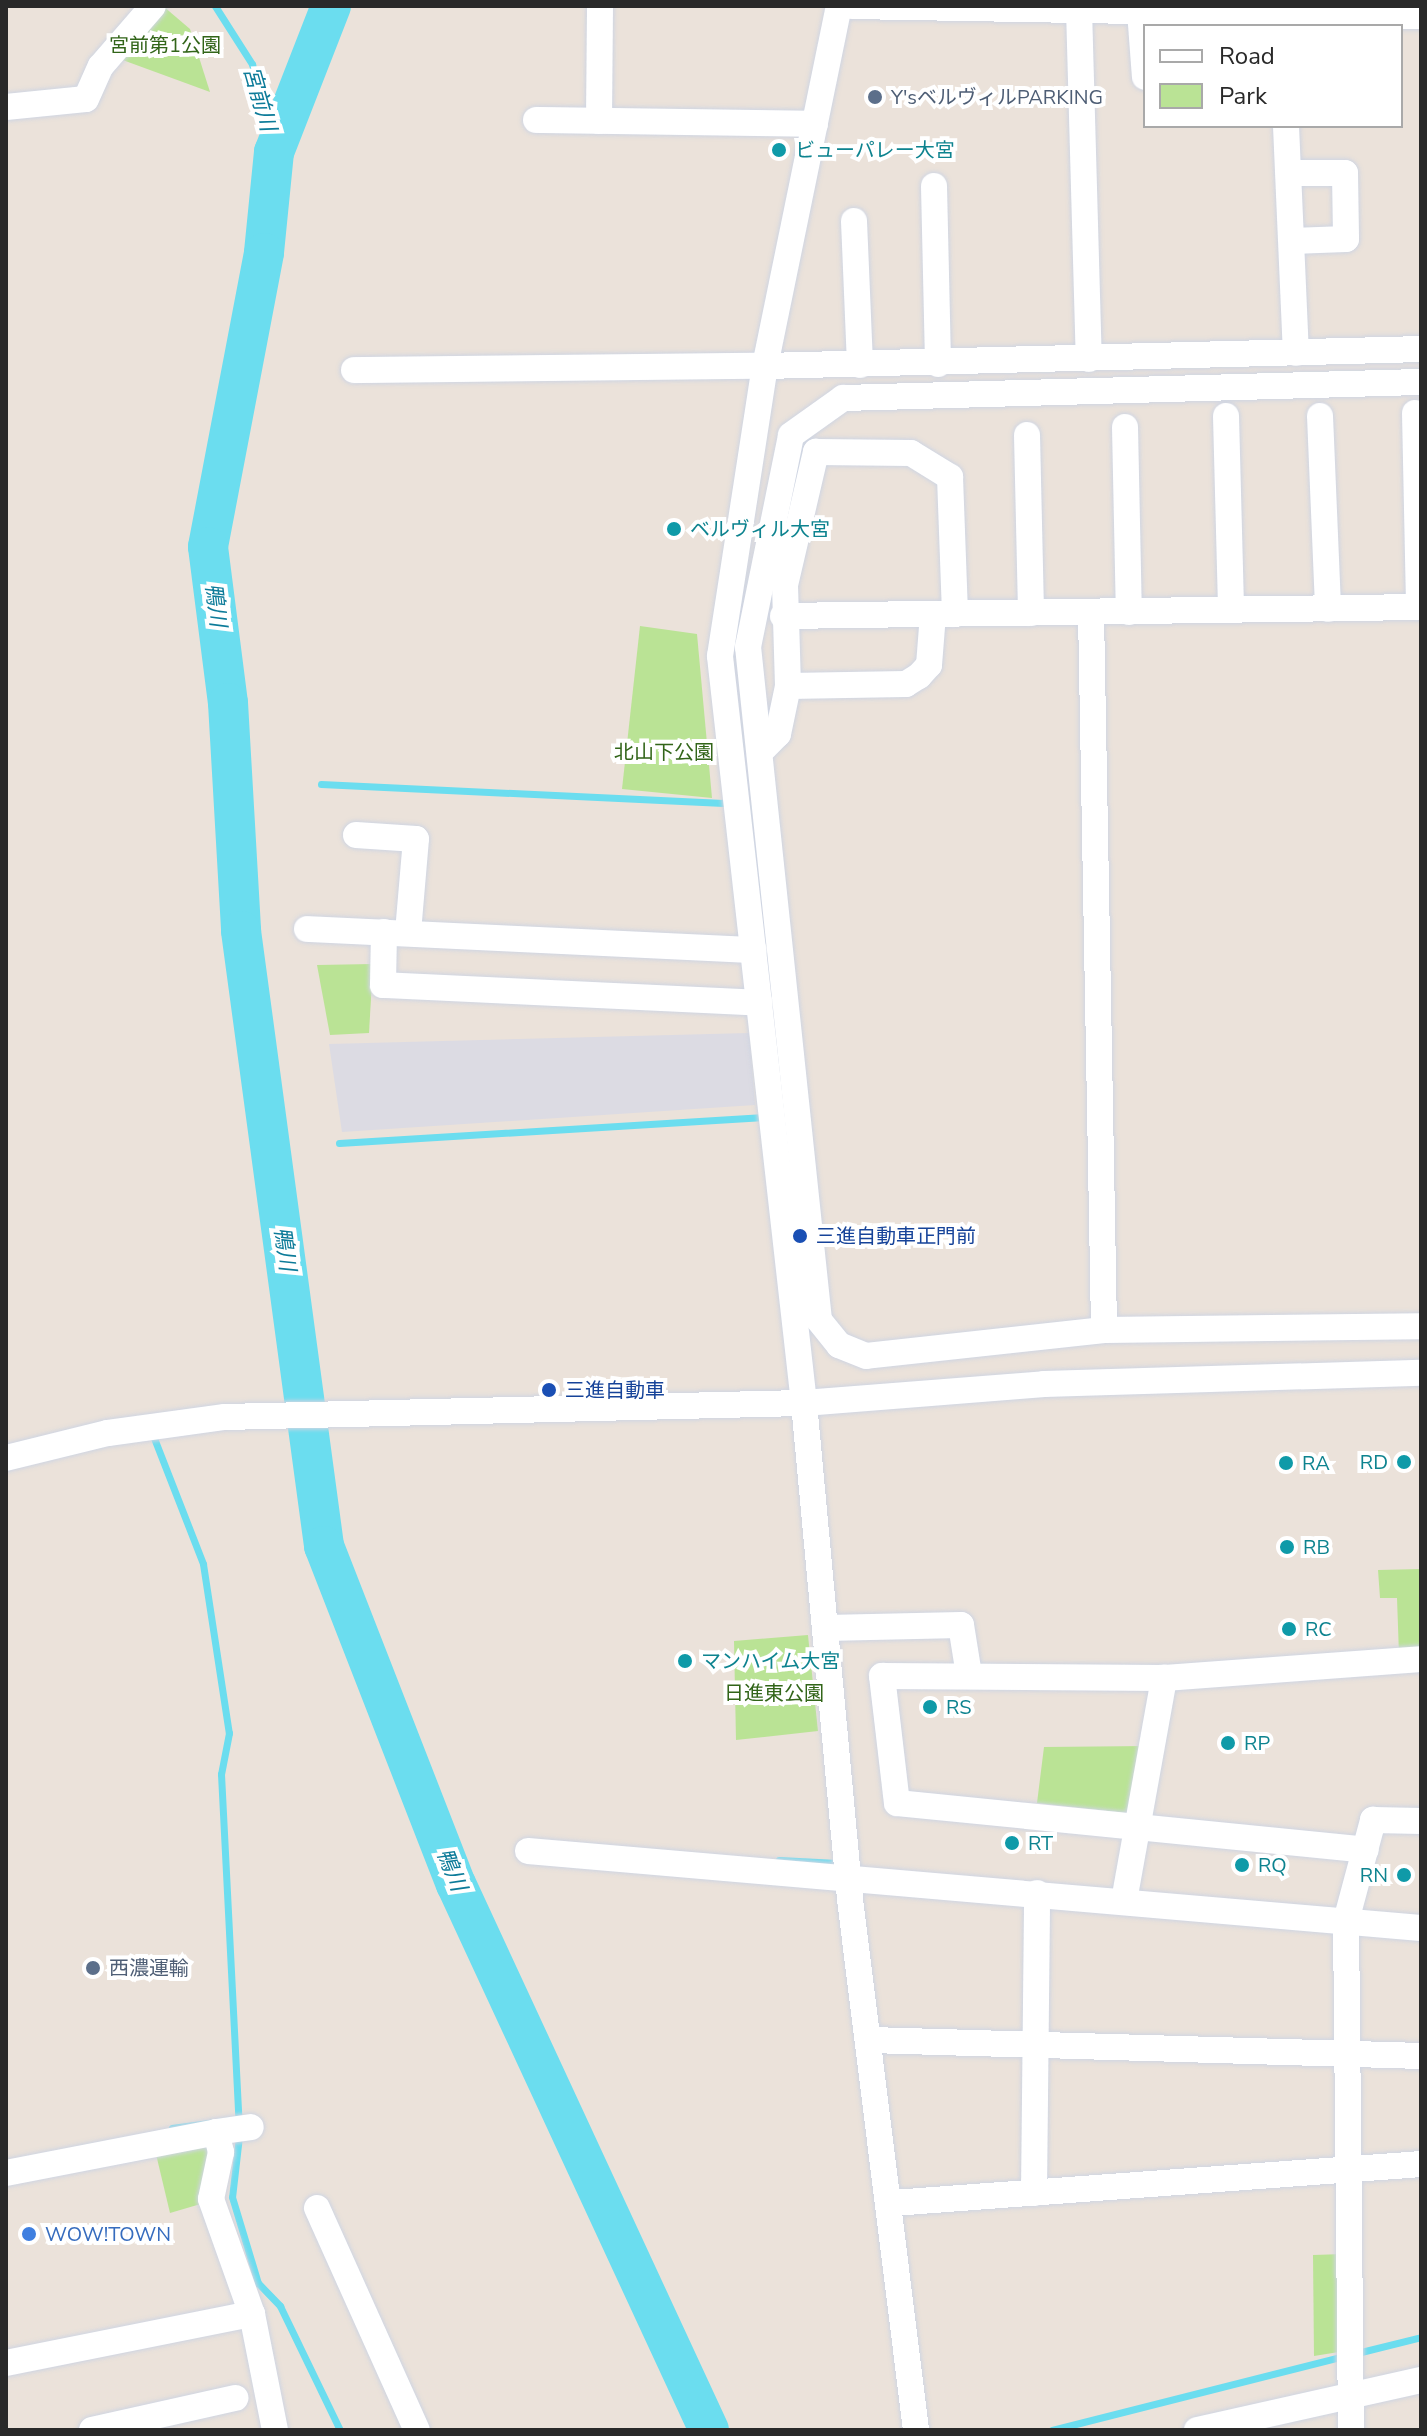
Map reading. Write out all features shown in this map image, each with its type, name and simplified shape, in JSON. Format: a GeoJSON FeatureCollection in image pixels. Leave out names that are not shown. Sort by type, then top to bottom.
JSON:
{"type":"FeatureCollection","features":[{"type":"Feature","properties":{"kind":"street"},"geometry":{"type":"LineString","coordinates":[[6,107],[86,99],[101,66],[153,6]]}},
{"type":"Feature","properties":{"kind":"street"},"geometry":{"type":"LineString","coordinates":[[599,121],[600,6]]}},
{"type":"Feature","properties":{"kind":"street"},"geometry":{"type":"LineString","coordinates":[[839,6],[765,366],[719,644],[804,1403],[848,1876],[893,2203],[916,2430]]}},
{"type":"Feature","properties":{"kind":"street"},"geometry":{"type":"LineString","coordinates":[[852,6],[1421,16]]}},
{"type":"Feature","properties":{"kind":"street"},"geometry":{"type":"LineString","coordinates":[[1079,9],[1089,359]]}},
{"type":"Feature","properties":{"kind":"street"},"geometry":{"type":"LineString","coordinates":[[1140,11],[1143,51]]}},
{"type":"Feature","properties":{"kind":"street"},"geometry":{"type":"LineString","coordinates":[[536,120],[815,124]]}},
{"type":"Feature","properties":{"kind":"street"},"geometry":{"type":"LineString","coordinates":[[1286,128],[1296,353]]}},
{"type":"Feature","properties":{"kind":"street"},"geometry":{"type":"LineString","coordinates":[[1289,173],[1345,173],[1346,239],[1292,241]]}},
{"type":"Feature","properties":{"kind":"street"},"geometry":{"type":"LineString","coordinates":[[934,186],[938,364]]}},
{"type":"Feature","properties":{"kind":"street"},"geometry":{"type":"LineString","coordinates":[[854,221],[860,365]]}},
{"type":"Feature","properties":{"kind":"street"},"geometry":{"type":"LineString","coordinates":[[354,370],[938,364],[1421,349]]}},
{"type":"Feature","properties":{"kind":"street"},"geometry":{"type":"LineString","coordinates":[[1421,382],[843,398],[791,435],[748,647],[763,749],[819,1320],[839,1345],[866,1356],[1104,1330],[1421,1326]]}},
{"type":"Feature","properties":{"kind":"street"},"geometry":{"type":"LineString","coordinates":[[783,616],[1420,607],[1415,413]]}},
{"type":"Feature","properties":{"kind":"street"},"geometry":{"type":"LineString","coordinates":[[1226,416],[1231,610]]}},
{"type":"Feature","properties":{"kind":"street"},"geometry":{"type":"LineString","coordinates":[[1320,416],[1328,609]]}},
{"type":"Feature","properties":{"kind":"street"},"geometry":{"type":"LineString","coordinates":[[1125,427],[1129,612]]}},
{"type":"Feature","properties":{"kind":"street"},"geometry":{"type":"LineString","coordinates":[[1027,435],[1031,613]]}},
{"type":"Feature","properties":{"kind":"street"},"geometry":{"type":"LineString","coordinates":[[763,749],[778,734],[788,686],[783,616],[816,452],[911,453],[950,477],[944,614],[929,665],[906,684],[788,686]]}},
{"type":"Feature","properties":{"kind":"street"},"geometry":{"type":"LineString","coordinates":[[1091,612],[1104,1330]]}},
{"type":"Feature","properties":{"kind":"street"},"geometry":{"type":"LineString","coordinates":[[356,835],[416,839],[383,985],[760,1003]]}},
{"type":"Feature","properties":{"kind":"street"},"geometry":{"type":"LineString","coordinates":[[307,929],[754,950]]}},
{"type":"Feature","properties":{"kind":"street"},"geometry":{"type":"LineString","coordinates":[[6,1458],[108,1433],[225,1417],[804,1403],[1044,1384],[1421,1373]]}},
{"type":"Feature","properties":{"kind":"street"},"geometry":{"type":"LineString","coordinates":[[826,1628],[961,1625],[969,1675]]}},
{"type":"Feature","properties":{"kind":"street"},"geometry":{"type":"LineString","coordinates":[[1366,1850],[897,1803],[882,1676],[1164,1678],[1421,1659]]}},
{"type":"Feature","properties":{"kind":"street"},"geometry":{"type":"LineString","coordinates":[[1124,1901],[1164,1678]]}},
{"type":"Feature","properties":{"kind":"street"},"geometry":{"type":"LineString","coordinates":[[1351,2430],[1346,1921],[1373,1820],[1421,1821]]}},
{"type":"Feature","properties":{"kind":"street"},"geometry":{"type":"LineString","coordinates":[[528,1851],[848,1876],[1421,1928]]}},
{"type":"Feature","properties":{"kind":"street"},"geometry":{"type":"LineString","coordinates":[[1034,2193],[1038,2045],[1037,1893]]}},
{"type":"Feature","properties":{"kind":"street"},"geometry":{"type":"LineString","coordinates":[[870,2040],[1421,2056]]}},
{"type":"Feature","properties":{"kind":"street"},"geometry":{"type":"LineString","coordinates":[[6,2173],[251,2127]]}},
{"type":"Feature","properties":{"kind":"street"},"geometry":{"type":"LineString","coordinates":[[216,2132],[221,2152],[211,2199],[252,2314],[275,2430]]}},
{"type":"Feature","properties":{"kind":"street"},"geometry":{"type":"LineString","coordinates":[[893,2203],[1421,2164]]}},
{"type":"Feature","properties":{"kind":"street"},"geometry":{"type":"LineString","coordinates":[[317,2208],[417,2430]]}},
{"type":"Feature","properties":{"kind":"street"},"geometry":{"type":"LineString","coordinates":[[6,2363],[252,2314]]}},
{"type":"Feature","properties":{"kind":"street"},"geometry":{"type":"LineString","coordinates":[[1197,2430],[1421,2380]]}},
{"type":"Feature","properties":{"kind":"street"},"geometry":{"type":"LineString","coordinates":[[92,2430],[235,2398]]}},
{"type":"Feature","properties":{"kind":"shaded area"},"geometry":{"type":"Polygon","coordinates":[[[749,1033],[755,1105],[342,1132],[329,1044],[749,1033]]]}},
{"type":"Feature","properties":{"kind":"green space","name":"宮前第1公園"},"geometry":{"type":"Polygon","coordinates":[[[163,6],[190,29],[210,92],[109,55],[163,6]]]}},
{"type":"Feature","properties":{"kind":"green space","name":"北山下公園"},"geometry":{"type":"Polygon","coordinates":[[[640,626],[697,634],[712,798],[622,789],[640,626]]]}},
{"type":"Feature","properties":{"kind":"green space"},"geometry":{"type":"Polygon","coordinates":[[[373,964],[369,1033],[330,1035],[317,965],[373,964]]]}},
{"type":"Feature","properties":{"kind":"green space"},"geometry":{"type":"Polygon","coordinates":[[[1421,1569],[1421,1653],[1399,1655],[1397,1598],[1380,1598],[1378,1570],[1421,1569]]]}},
{"type":"Feature","properties":{"kind":"green space","name":"日進東公園"},"geometry":{"type":"Polygon","coordinates":[[[808,1635],[818,1731],[736,1740],[734,1641],[808,1635]]]}},
{"type":"Feature","properties":{"kind":"green space"},"geometry":{"type":"Polygon","coordinates":[[[1147,1746],[1134,1814],[1037,1803],[1044,1747],[1147,1746]]]}},
{"type":"Feature","properties":{"kind":"green space"},"geometry":{"type":"Polygon","coordinates":[[[213,2137],[204,2203],[170,2213],[155,2150],[213,2137]]]}},
{"type":"Feature","properties":{"kind":"green space"},"geometry":{"type":"Polygon","coordinates":[[[1344,2254],[1345,2351],[1314,2356],[1313,2255],[1344,2254]]]}},
{"type":"Feature","properties":{"kind":"waterway","name":"宮前川"},"geometry":{"type":"LineString","coordinates":[[215,6],[252,64],[274,152]]}},
{"type":"Feature","properties":{"kind":"waterway","name":"鴨川"},"geometry":{"type":"LineString","coordinates":[[331,6],[274,152],[264,253],[208,547],[228,703],[241,931],[324,1546],[456,1884],[709,2430]]}},
{"type":"Feature","properties":{"kind":"waterway"},"geometry":{"type":"LineString","coordinates":[[321,784],[724,803]]}},
{"type":"Feature","properties":{"kind":"waterway"},"geometry":{"type":"LineString","coordinates":[[339,1143],[760,1117]]}},
{"type":"Feature","properties":{"kind":"waterway"},"geometry":{"type":"LineString","coordinates":[[154,1438],[203,1564],[229,1733],[221,1774],[238,2115]]}},
{"type":"Feature","properties":{"kind":"waterway"},"geometry":{"type":"LineString","coordinates":[[779,1860],[837,1863]]}},
{"type":"Feature","properties":{"kind":"waterway"},"geometry":{"type":"LineString","coordinates":[[172,2128],[238,2119]]}},
{"type":"Feature","properties":{"kind":"waterway"},"geometry":{"type":"LineString","coordinates":[[239,2136],[232,2197],[258,2283],[280,2306],[340,2430]]}},
{"type":"Feature","properties":{"kind":"waterway"},"geometry":{"type":"LineString","coordinates":[[1357,2353],[1421,2337]]}},
{"type":"Feature","properties":{"kind":"waterway"},"geometry":{"type":"LineString","coordinates":[[1052,2430],[1345,2356]]}},
{"type":"Feature","properties":{"kind":"place","name":"Y'sベルヴィルPARKING"},"geometry":{"type":"Point","coordinates":[875,97]}},
{"type":"Feature","properties":{"kind":"place","name":"ビューパレー大宮"},"geometry":{"type":"Point","coordinates":[779,150]}},
{"type":"Feature","properties":{"kind":"place","name":"ベルヴィル大宮"},"geometry":{"type":"Point","coordinates":[674,529]}},
{"type":"Feature","properties":{"kind":"place","name":"三進自動車正門前"},"geometry":{"type":"Point","coordinates":[800,1236]}},
{"type":"Feature","properties":{"kind":"place","name":"三進自動車"},"geometry":{"type":"Point","coordinates":[549,1390]}},
{"type":"Feature","properties":{"kind":"place","name":"RD"},"geometry":{"type":"Point","coordinates":[1404,1462]}},
{"type":"Feature","properties":{"kind":"place","name":"RA"},"geometry":{"type":"Point","coordinates":[1286,1463]}},
{"type":"Feature","properties":{"kind":"place","name":"RB"},"geometry":{"type":"Point","coordinates":[1287,1547]}},
{"type":"Feature","properties":{"kind":"place","name":"RC"},"geometry":{"type":"Point","coordinates":[1289,1629]}},
{"type":"Feature","properties":{"kind":"place","name":"マンハイム大宮"},"geometry":{"type":"Point","coordinates":[685,1661]}},
{"type":"Feature","properties":{"kind":"place","name":"RS"},"geometry":{"type":"Point","coordinates":[930,1707]}},
{"type":"Feature","properties":{"kind":"place","name":"RP"},"geometry":{"type":"Point","coordinates":[1228,1743]}},
{"type":"Feature","properties":{"kind":"place","name":"RT"},"geometry":{"type":"Point","coordinates":[1012,1843]}},
{"type":"Feature","properties":{"kind":"place","name":"RQ"},"geometry":{"type":"Point","coordinates":[1242,1865]}},
{"type":"Feature","properties":{"kind":"place","name":"RN"},"geometry":{"type":"Point","coordinates":[1404,1875]}},
{"type":"Feature","properties":{"kind":"place","name":"西濃運輸"},"geometry":{"type":"Point","coordinates":[93,1968]}},
{"type":"Feature","properties":{"kind":"place","name":"WOW!TOWN"},"geometry":{"type":"Point","coordinates":[29,2234]}}]}
